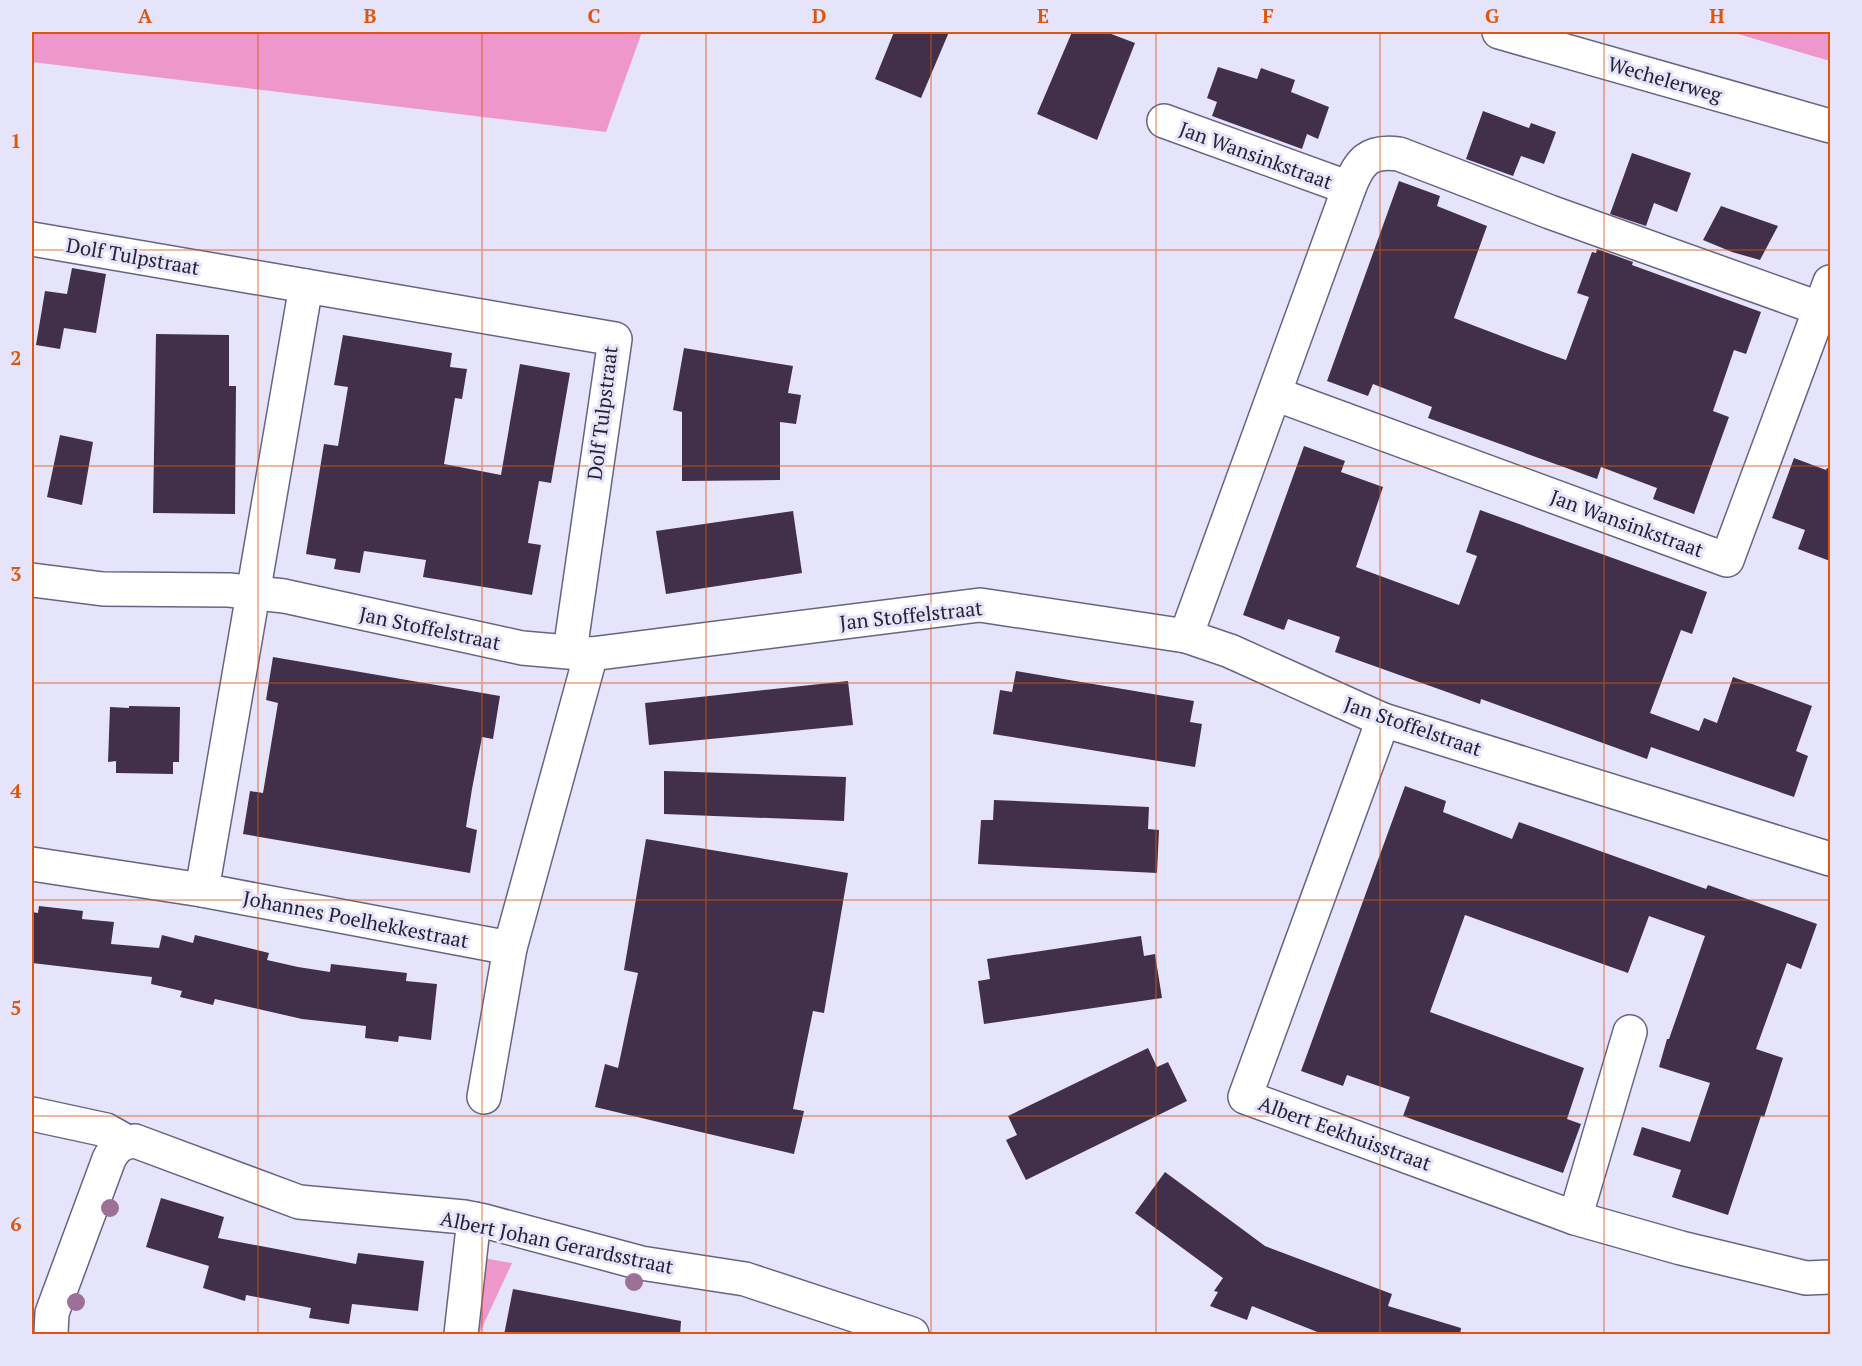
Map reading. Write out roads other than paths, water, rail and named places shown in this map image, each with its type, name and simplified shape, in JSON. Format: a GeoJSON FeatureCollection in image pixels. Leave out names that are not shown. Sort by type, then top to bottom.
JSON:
{"type":"FeatureCollection","features":[{"type":"Feature","properties":{"kind":"street","name":"Wechelerweg"},"geometry":{"type":"LineString","coordinates":[[1499,32],[1830,126]]}},
{"type":"Feature","properties":{"kind":"street","name":"Jan Wansinkstraat"},"geometry":{"type":"LineString","coordinates":[[1164,121],[1349,188]]}},
{"type":"Feature","properties":{"kind":"street","name":"Jan Wansinkstraat"},"geometry":{"type":"LineString","coordinates":[[1186,636],[1349,188],[1356,171],[1364,160],[1377,154],[1399,154],[1551,212],[1826,295],[1727,560],[1275,394]]}},
{"type":"Feature","properties":{"kind":"street","name":"Dolf Tulpstraat"},"geometry":{"type":"LineString","coordinates":[[32,239],[615,339],[581,652]]}},
{"type":"Feature","properties":{"kind":"street"},"geometry":{"type":"LineString","coordinates":[[202,890],[306,286]]}},
{"type":"Feature","properties":{"kind":"street","name":"Jan Stoffelstraat"},"geometry":{"type":"LineString","coordinates":[[32,580],[102,589],[229,590],[284,596],[522,648],[581,652],[980,605],[1186,636],[1230,651],[1383,720],[1830,860]]}},
{"type":"Feature","properties":{"kind":"street"},"geometry":{"type":"LineString","coordinates":[[484,1097],[510,948],[581,652]]}},
{"type":"Feature","properties":{"kind":"street","name":"Albert Eekhuisstraat"},"geometry":{"type":"LineString","coordinates":[[1383,720],[1245,1097],[1575,1218],[1681,1248],[1806,1278],[1830,1277]]}},
{"type":"Feature","properties":{"kind":"street","name":"Johannes Poelhekkestraat"},"geometry":{"type":"LineString","coordinates":[[32,864],[202,890],[510,948]]}},
{"type":"Feature","properties":{"kind":"street"},"geometry":{"type":"LineString","coordinates":[[1575,1218],[1630,1032]]}},
{"type":"Feature","properties":{"kind":"street","name":"Albert Johan Gerardsstraat"},"geometry":{"type":"LineString","coordinates":[[32,1114],[106,1130],[127,1142],[144,1143],[299,1202],[474,1220],[641,1263],[745,1279],[902,1333]]}},
{"type":"Feature","properties":{"kind":"street"},"geometry":{"type":"LineString","coordinates":[[51,1335],[52,1313],[109,1159],[114,1150],[127,1142]]}},
{"type":"Feature","properties":{"kind":"street"},"geometry":{"type":"LineString","coordinates":[[461,1335],[474,1220]]}}]}
